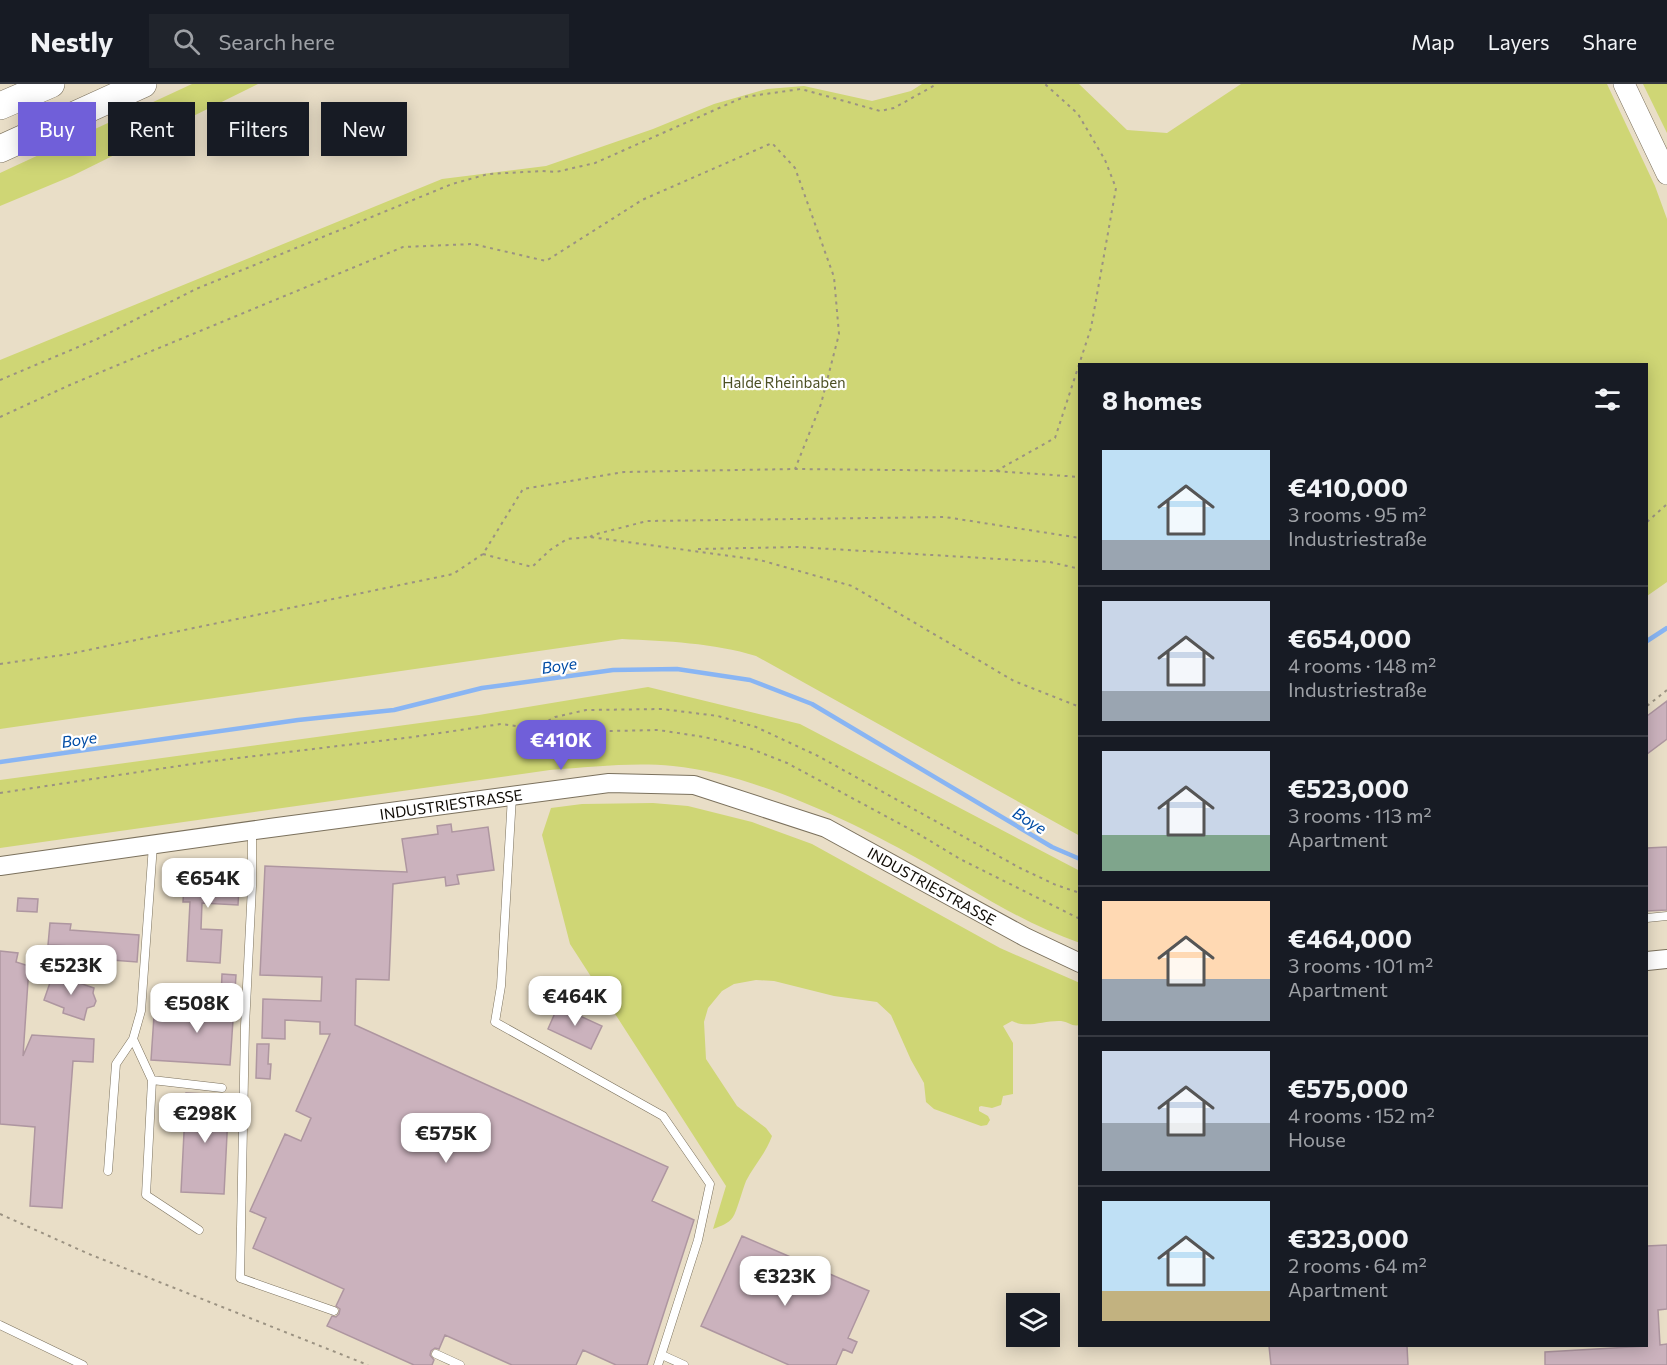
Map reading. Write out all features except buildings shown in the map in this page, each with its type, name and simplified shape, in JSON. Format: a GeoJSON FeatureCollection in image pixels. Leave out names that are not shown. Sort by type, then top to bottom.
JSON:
{"type":"FeatureCollection","features":[{"type":"Feature","properties":{"kind":"highway"},"geometry":{"type":"LineString","coordinates":[[0,106],[51,84]]}},
{"type":"Feature","properties":{"kind":"highway"},"geometry":{"type":"LineString","coordinates":[[0,149],[143,84]]}},
{"type":"Feature","properties":{"kind":"main road"},"geometry":{"type":"LineString","coordinates":[[1624,84],[1667,174]]}},
{"type":"Feature","properties":{"kind":"street","name":"INDUSTRIESTRASSE"},"geometry":{"type":"LineString","coordinates":[[0,866],[609,783],[694,785],[826,828],[1015,932],[1078,962]]}},
{"type":"Feature","properties":{"kind":"street"},"geometry":{"type":"LineString","coordinates":[[1648,961],[1667,959]]}},
{"type":"Feature","properties":{"kind":"lane"},"geometry":{"type":"LineString","coordinates":[[512,796],[501,986],[495,1022],[663,1116],[710,1184],[698,1240],[658,1365]]}},
{"type":"Feature","properties":{"kind":"lane"},"geometry":{"type":"LineString","coordinates":[[252,831],[240,1278],[334,1311]]}},
{"type":"Feature","properties":{"kind":"lane"},"geometry":{"type":"LineString","coordinates":[[108,1171],[116,1064],[133,1039],[141,1011],[153,845]]}},
{"type":"Feature","properties":{"kind":"lane"},"geometry":{"type":"LineString","coordinates":[[1648,918],[1667,916]]}},
{"type":"Feature","properties":{"kind":"lane"},"geometry":{"type":"LineString","coordinates":[[133,1039],[152,1080],[146,1195],[199,1230]]}},
{"type":"Feature","properties":{"kind":"lane"},"geometry":{"type":"LineString","coordinates":[[152,1080],[222,1088]]}},
{"type":"Feature","properties":{"kind":"lane"},"geometry":{"type":"LineString","coordinates":[[0,1324],[82,1365]]}},
{"type":"Feature","properties":{"kind":"lane"},"geometry":{"type":"LineString","coordinates":[[436,1354],[460,1365]]}},
{"type":"Feature","properties":{"kind":"lane"},"geometry":{"type":"LineString","coordinates":[[662,1355],[684,1365]]}},
{"type":"Feature","properties":{"kind":"path"},"geometry":{"type":"LineString","coordinates":[[0,380],[97,339],[196,289],[452,184],[488,174],[556,172],[595,163],[744,97],[801,89],[880,111],[894,108],[937,84]]}},
{"type":"Feature","properties":{"kind":"path"},"geometry":{"type":"LineString","coordinates":[[1045,84],[1078,114],[1105,160],[1116,188],[1091,328],[1080,363]]}},
{"type":"Feature","properties":{"kind":"path"},"geometry":{"type":"LineString","coordinates":[[0,417],[82,379],[403,247],[473,244],[546,261],[642,200],[772,143],[795,168],[834,277],[839,334],[821,404],[795,469]]}},
{"type":"Feature","properties":{"kind":"path"},"geometry":{"type":"LineString","coordinates":[[995,471],[1055,438],[1078,368]]}},
{"type":"Feature","properties":{"kind":"path"},"geometry":{"type":"LineString","coordinates":[[0,664],[69,654],[453,574],[483,554],[523,489],[624,472],[795,469],[995,471],[1078,477]]}},
{"type":"Feature","properties":{"kind":"path"},"geometry":{"type":"LineString","coordinates":[[1648,521],[1667,504]]}},
{"type":"Feature","properties":{"kind":"path"},"geometry":{"type":"LineString","coordinates":[[590,537],[647,521],[945,517],[1078,538]]}},
{"type":"Feature","properties":{"kind":"path"},"geometry":{"type":"LineString","coordinates":[[483,554],[532,567],[550,550],[567,539],[590,537],[642,546],[690,549],[796,547],[1050,562],[1078,569]]}},
{"type":"Feature","properties":{"kind":"path"},"geometry":{"type":"LineString","coordinates":[[690,549],[760,560],[852,586],[1014,681],[1078,706]]}},
{"type":"Feature","properties":{"kind":"path"},"geometry":{"type":"LineString","coordinates":[[1648,705],[1667,690]]}},
{"type":"Feature","properties":{"kind":"path"},"geometry":{"type":"LineString","coordinates":[[535,728],[555,717],[586,710],[662,709],[718,716],[756,727],[818,756],[1020,868],[1078,892]]}},
{"type":"Feature","properties":{"kind":"path"},"geometry":{"type":"LineString","coordinates":[[0,1214],[89,1254],[368,1365]]}},
{"type":"Feature","properties":{"kind":"green space"},"geometry":{"type":"Polygon","coordinates":[[[192,84],[258,84],[222,102],[207,102],[207,109],[195,115],[195,102],[153,102],[192,84]]]}},
{"type":"Feature","properties":{"kind":"green space","name":"Halde Rheinbaben"},"geometry":{"type":"Polygon","coordinates":[[[922,84],[1079,84],[1127,130],[1167,133],[1241,84],[1607,84],[1655,186],[1667,219],[1667,582],[1648,595],[1648,363],[1078,363],[1078,835],[756,656],[690,643],[622,639],[0,729],[0,360],[442,179],[546,166],[653,129],[714,104],[767,89],[804,86],[872,101],[911,91],[922,84]]]}},
{"type":"Feature","properties":{"kind":"green space"},"geometry":{"type":"Polygon","coordinates":[[[1643,84],[1667,84],[1667,133],[1643,84]]]}},
{"type":"Feature","properties":{"kind":"green space"},"geometry":{"type":"Polygon","coordinates":[[[108,123],[108,156],[112,156],[72,176],[0,206],[0,173],[37,156],[96,156],[96,128],[108,123]]]}},
{"type":"Feature","properties":{"kind":"green space"},"geometry":{"type":"Polygon","coordinates":[[[648,687],[800,724],[1078,870],[1078,942],[1016,915],[888,842],[829,813],[733,778],[673,766],[596,766],[550,770],[0,848],[0,780],[479,715],[648,687]]]}},
{"type":"Feature","properties":{"kind":"green space"},"geometry":{"type":"Polygon","coordinates":[[[653,803],[688,806],[752,822],[812,844],[1000,948],[1078,982],[1078,1025],[1061,1021],[1024,1024],[1012,1021],[1003,1026],[1013,1043],[1013,1094],[1003,1096],[1001,1105],[992,1108],[979,1107],[979,1111],[988,1116],[990,1120],[987,1125],[981,1126],[934,1109],[926,1102],[924,1083],[891,1015],[877,1002],[834,996],[774,981],[756,980],[734,984],[722,991],[708,1008],[704,1022],[706,1059],[737,1106],[766,1128],[772,1136],[746,1181],[733,1217],[727,1223],[713,1229],[726,1186],[570,944],[542,835],[551,808],[582,804],[653,803]]]}},
{"type":"Feature","properties":{"kind":"waterway","name":"Boye"},"geometry":{"type":"LineString","coordinates":[[1648,640],[1667,628]]}},
{"type":"Feature","properties":{"kind":"waterway","name":"Boye"},"geometry":{"type":"LineString","coordinates":[[0,762],[298,720],[394,710],[482,688],[613,670],[677,669],[750,680],[812,704],[1052,847],[1078,858]]}}]}
